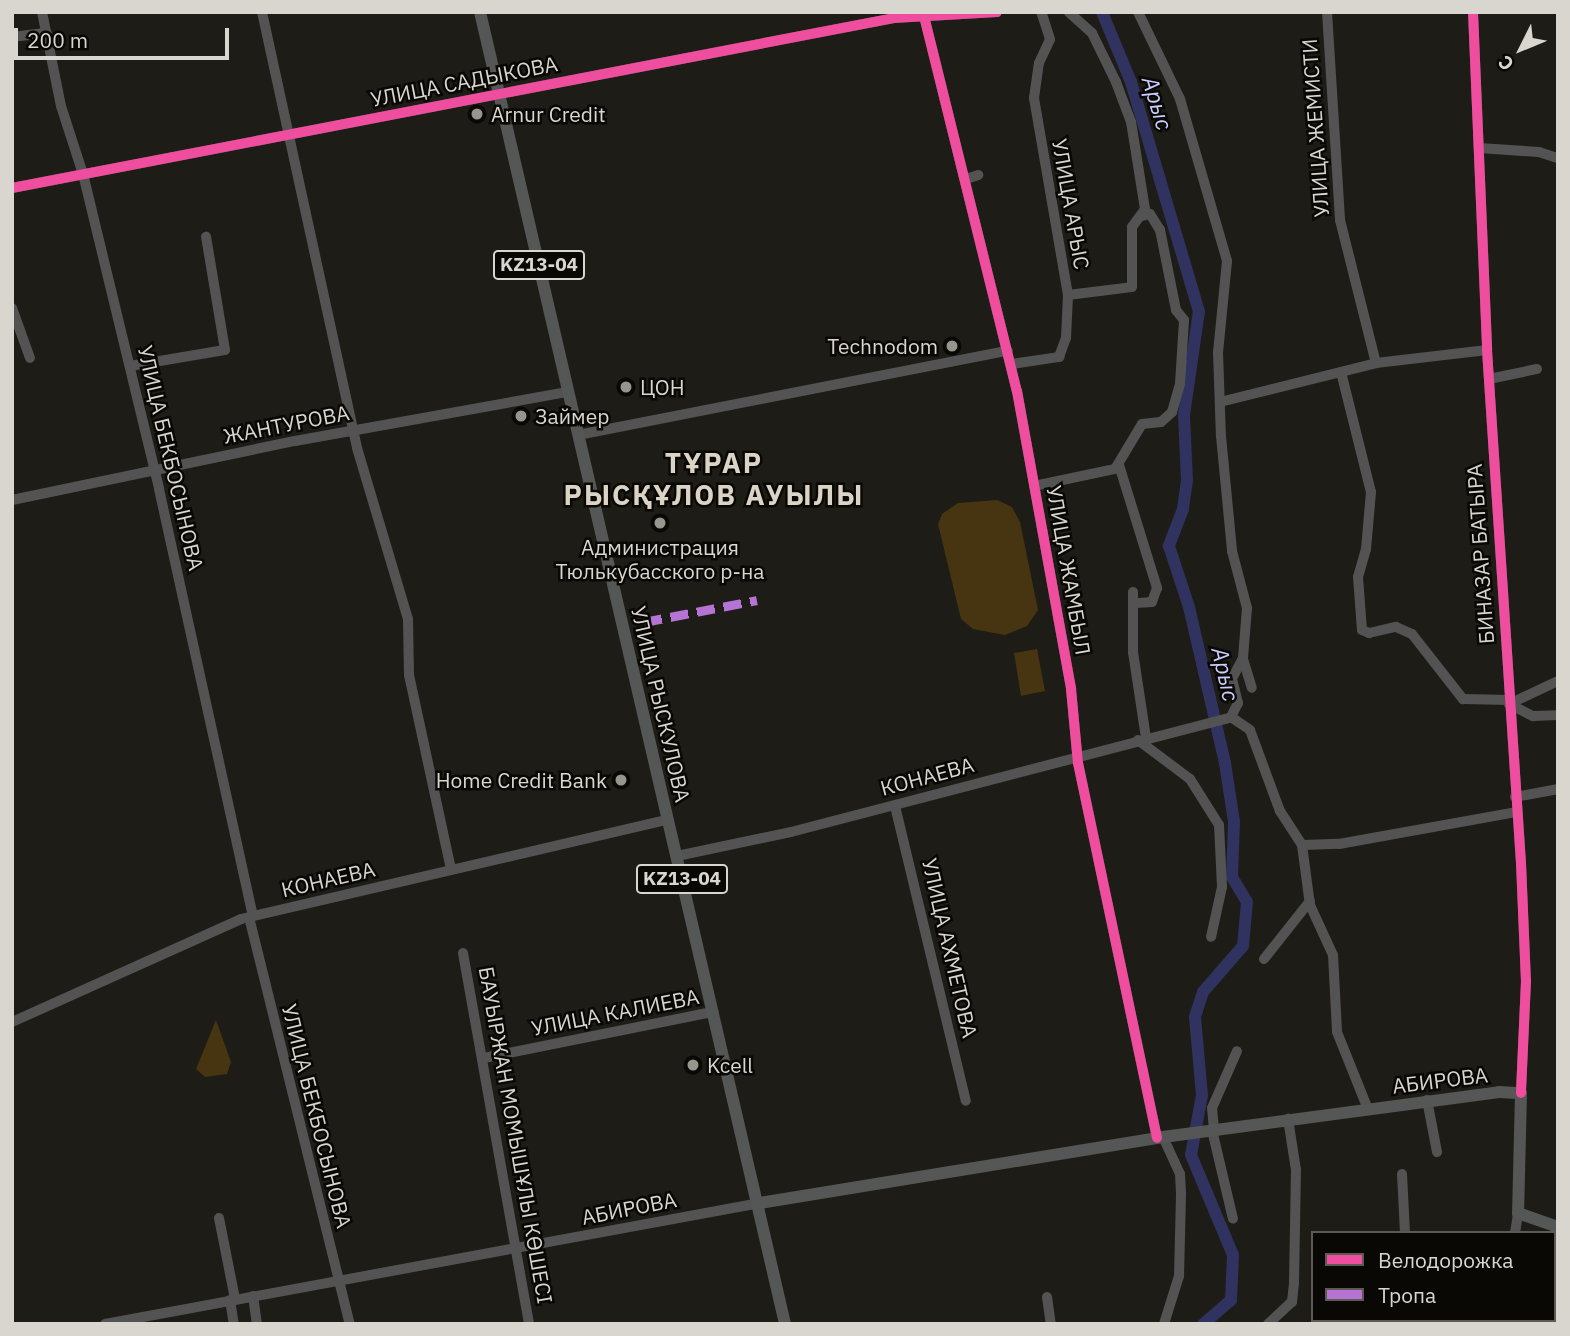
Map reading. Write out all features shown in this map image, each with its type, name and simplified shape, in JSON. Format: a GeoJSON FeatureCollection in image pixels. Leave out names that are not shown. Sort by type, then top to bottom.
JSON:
{"type":"FeatureCollection","features":[{"type":"Feature","properties":{"kind":"main road","name":"УЛИЦА РЫСКУЛОВА"},"geometry":{"type":"LineString","coordinates":[[480,12],[713,1013],[760,1203],[785,1324]]}},
{"type":"Feature","properties":{"kind":"main road","name":"АБИРОВА"},"geometry":{"type":"LineString","coordinates":[[760,1203],[1210,1130],[1427,1100],[1521,1093]]}},
{"type":"Feature","properties":{"kind":"main road"},"geometry":{"type":"LineString","coordinates":[[1521,1093],[1518,1213],[1558,1227]]}},
{"type":"Feature","properties":{"kind":"street","name":"УЛИЦА БЕКБОСЫНОВА"},"geometry":{"type":"LineString","coordinates":[[42,12],[61,106],[83,174],[130,366],[293,1110],[341,1281],[350,1324]]}},
{"type":"Feature","properties":{"kind":"street"},"geometry":{"type":"LineString","coordinates":[[262,12],[286,136],[378,529],[408,619],[411,687],[451,870]]}},
{"type":"Feature","properties":{"kind":"street"},"geometry":{"type":"LineString","coordinates":[[923,14],[997,12]]}},
{"type":"Feature","properties":{"kind":"street","name":"УЛИЦА АРЫС"},"geometry":{"type":"LineString","coordinates":[[1012,364],[1046,361],[1064,352],[1069,295],[1034,99],[1039,63],[1050,39],[1041,12]]}},
{"type":"Feature","properties":{"kind":"street"},"geometry":{"type":"LineString","coordinates":[[1034,486],[1108,472],[1119,465],[1142,424],[1161,422],[1172,412],[1180,384],[1184,320],[1176,310],[1160,230],[1145,213],[1131,122],[1116,82],[1091,33],[1069,12]]}},
{"type":"Feature","properties":{"kind":"street"},"geometry":{"type":"LineString","coordinates":[[1138,12],[1180,99],[1227,261],[1218,352],[1220,402],[1232,551],[1246,599],[1243,659],[1252,688]]}},
{"type":"Feature","properties":{"kind":"street","name":"УЛИЦА ЖЕМИСТИ"},"geometry":{"type":"LineString","coordinates":[[1327,12],[1340,220],[1376,363]]}},
{"type":"Feature","properties":{"kind":"street","name":"БИНАЗАР БАТЫРА"},"geometry":{"type":"LineString","coordinates":[[1473,12],[1487,350],[1517,812],[1525,981],[1521,1093]]}},
{"type":"Feature","properties":{"kind":"street","name":"УЛИЦА САДЫКОВА"},"geometry":{"type":"LineString","coordinates":[[12,188],[923,14]]}},
{"type":"Feature","properties":{"kind":"street","name":"УЛИЦА ЖАМБЫЛ"},"geometry":{"type":"LineString","coordinates":[[923,14],[1012,364],[1079,754],[1161,1138],[1180,1174],[1179,1276],[1164,1324]]}},
{"type":"Feature","properties":{"kind":"street"},"geometry":{"type":"LineString","coordinates":[[12,37],[47,33]]}},
{"type":"Feature","properties":{"kind":"street"},"geometry":{"type":"LineString","coordinates":[[1479,148],[1556,159]]}},
{"type":"Feature","properties":{"kind":"street"},"geometry":{"type":"LineString","coordinates":[[966,179],[978,175]]}},
{"type":"Feature","properties":{"kind":"street"},"geometry":{"type":"LineString","coordinates":[[1069,295],[1132,287],[1132,227],[1145,213]]}},
{"type":"Feature","properties":{"kind":"street"},"geometry":{"type":"LineString","coordinates":[[130,366],[225,350],[206,237]]}},
{"type":"Feature","properties":{"kind":"street"},"geometry":{"type":"LineString","coordinates":[[12,308],[30,358]]}},
{"type":"Feature","properties":{"kind":"street"},"geometry":{"type":"LineString","coordinates":[[1220,402],[1376,363],[1487,350]]}},
{"type":"Feature","properties":{"kind":"street"},"geometry":{"type":"LineString","coordinates":[[578,435],[1008,351]]}},
{"type":"Feature","properties":{"kind":"street"},"geometry":{"type":"LineString","coordinates":[[1489,379],[1537,369]]}},
{"type":"Feature","properties":{"kind":"street"},"geometry":{"type":"LineString","coordinates":[[1341,372],[1371,492],[1366,549],[1358,577],[1362,630],[1369,633],[1396,627],[1412,634],[1463,699],[1509,702],[1533,716],[1558,715]]}},
{"type":"Feature","properties":{"kind":"street","name":"ЖАНТУРОВА"},"geometry":{"type":"LineString","coordinates":[[12,500],[354,429],[568,392]]}},
{"type":"Feature","properties":{"kind":"street"},"geometry":{"type":"LineString","coordinates":[[1119,465],[1158,595],[1152,602],[1136,603]]}},
{"type":"Feature","properties":{"kind":"street"},"geometry":{"type":"LineString","coordinates":[[1133,592],[1136,603],[1133,652],[1142,739],[1190,779],[1219,825],[1222,887],[1211,937]]}},
{"type":"Feature","properties":{"kind":"street"},"geometry":{"type":"LineString","coordinates":[[1243,659],[1232,679],[1238,703],[1231,717],[1250,730],[1280,811],[1302,845],[1310,901],[1315,918],[1326,934],[1335,963],[1337,1032],[1368,1109]]}},
{"type":"Feature","properties":{"kind":"street"},"geometry":{"type":"LineString","coordinates":[[1509,702],[1558,681]]}},
{"type":"Feature","properties":{"kind":"street","name":"КОНАЕВА"},"geometry":{"type":"LineString","coordinates":[[677,856],[895,806],[1079,754],[1231,717]]}},
{"type":"Feature","properties":{"kind":"street"},"geometry":{"type":"LineString","coordinates":[[1516,797],[1558,789]]}},
{"type":"Feature","properties":{"kind":"street","name":"УЛИЦА АХМЕТОВА"},"geometry":{"type":"LineString","coordinates":[[895,806],[966,1101]]}},
{"type":"Feature","properties":{"kind":"street"},"geometry":{"type":"LineString","coordinates":[[1302,845],[1339,844],[1517,812]]}},
{"type":"Feature","properties":{"kind":"street","name":"КОНАЕВА"},"geometry":{"type":"LineString","coordinates":[[12,1022],[185,940],[251,916],[668,820]]}},
{"type":"Feature","properties":{"kind":"street"},"geometry":{"type":"LineString","coordinates":[[1264,959],[1310,901]]}},
{"type":"Feature","properties":{"kind":"street"},"geometry":{"type":"LineString","coordinates":[[1298,919],[1315,918]]}},
{"type":"Feature","properties":{"kind":"street","name":"БАУЫРЖАН МОМЫШҰЛЫ КӨШЕСІ"},"geometry":{"type":"LineString","coordinates":[[463,953],[519,1249],[529,1324]]}},
{"type":"Feature","properties":{"kind":"street","name":"УЛИЦА КАЛИЕВА"},"geometry":{"type":"LineString","coordinates":[[484,1058],[713,1013]]}},
{"type":"Feature","properties":{"kind":"street"},"geometry":{"type":"LineString","coordinates":[[1233,1219],[1210,1130],[1212,1108],[1237,1051]]}},
{"type":"Feature","properties":{"kind":"street"},"geometry":{"type":"LineString","coordinates":[[1427,1100],[1437,1152]]}},
{"type":"Feature","properties":{"kind":"street"},"geometry":{"type":"LineString","coordinates":[[1268,1324],[1292,1302],[1294,1283],[1296,1170],[1287,1119]]}},
{"type":"Feature","properties":{"kind":"street"},"geometry":{"type":"LineString","coordinates":[[1402,1174],[1405,1231]]}},
{"type":"Feature","properties":{"kind":"street","name":"АБИРОВА"},"geometry":{"type":"LineString","coordinates":[[105,1324],[760,1203]]}},
{"type":"Feature","properties":{"kind":"street"},"geometry":{"type":"LineString","coordinates":[[1515,1231],[1518,1213]]}},
{"type":"Feature","properties":{"kind":"street"},"geometry":{"type":"LineString","coordinates":[[219,1218],[233,1300],[234,1324]]}},
{"type":"Feature","properties":{"kind":"street"},"geometry":{"type":"LineString","coordinates":[[253,1296],[257,1324]]}},
{"type":"Feature","properties":{"kind":"street"},"geometry":{"type":"LineString","coordinates":[[1047,1297],[1051,1324]]}},
{"type":"Feature","properties":{"kind":"shaded area"},"geometry":{"type":"Polygon","coordinates":[[[997,500],[1012,507],[1020,522],[1038,610],[1027,626],[1005,635],[973,629],[961,619],[938,524],[942,514],[958,503],[997,500]]]}},
{"type":"Feature","properties":{"kind":"shaded area"},"geometry":{"type":"Polygon","coordinates":[[[1037,649],[1045,691],[1021,696],[1014,653],[1037,649]]]}},
{"type":"Feature","properties":{"kind":"shaded area"},"geometry":{"type":"Polygon","coordinates":[[[216,1020],[231,1062],[227,1074],[205,1077],[196,1069],[216,1020]]]}},
{"type":"Feature","properties":{"kind":"waterway","name":"Арыс"},"geometry":{"type":"LineString","coordinates":[[1102,12],[1131,82],[1199,311],[1184,415],[1187,480],[1183,509],[1169,546],[1189,607],[1225,763],[1234,822],[1232,877],[1247,902],[1243,946],[1203,992],[1195,1017],[1202,1095],[1191,1155],[1233,1255],[1231,1300],[1203,1324]]}},
{"type":"Feature","properties":{"kind":"marked path"},"geometry":{"type":"LineString","coordinates":[[644,622],[757,600]]}},
{"type":"Feature","properties":{"kind":"cycle path"},"geometry":{"type":"LineString","coordinates":[[923,12],[1017,391],[1071,689],[1078,763],[1157,1138]]}},
{"type":"Feature","properties":{"kind":"cycle path"},"geometry":{"type":"LineString","coordinates":[[12,188],[894,18],[997,12]]}},
{"type":"Feature","properties":{"kind":"cycle path"},"geometry":{"type":"LineString","coordinates":[[1473,12],[1487,350],[1521,863],[1526,981],[1521,1093]]}},
{"type":"Feature","properties":{"kind":"place","name":"Arnur Credit"},"geometry":{"type":"Point","coordinates":[477,114]}},
{"type":"Feature","properties":{"kind":"place","name":"Technodom"},"geometry":{"type":"Point","coordinates":[952,346]}},
{"type":"Feature","properties":{"kind":"place","name":"ЦОН"},"geometry":{"type":"Point","coordinates":[626,387]}},
{"type":"Feature","properties":{"kind":"place","name":"Займер"},"geometry":{"type":"Point","coordinates":[521,416]}},
{"type":"Feature","properties":{"kind":"place","name":"Администрация Тюлькубасского р-на"},"geometry":{"type":"Point","coordinates":[660,523]}},
{"type":"Feature","properties":{"kind":"place","name":"Home Credit Bank"},"geometry":{"type":"Point","coordinates":[621,780]}},
{"type":"Feature","properties":{"kind":"place","name":"Kcell"},"geometry":{"type":"Point","coordinates":[693,1065]}},
{"type":"Feature","properties":{"kind":"district","name":"ТҰРАР РЫСҚҰЛОВ АУЫЛЫ"},"geometry":{"type":"Point","coordinates":[714,479]}}]}
